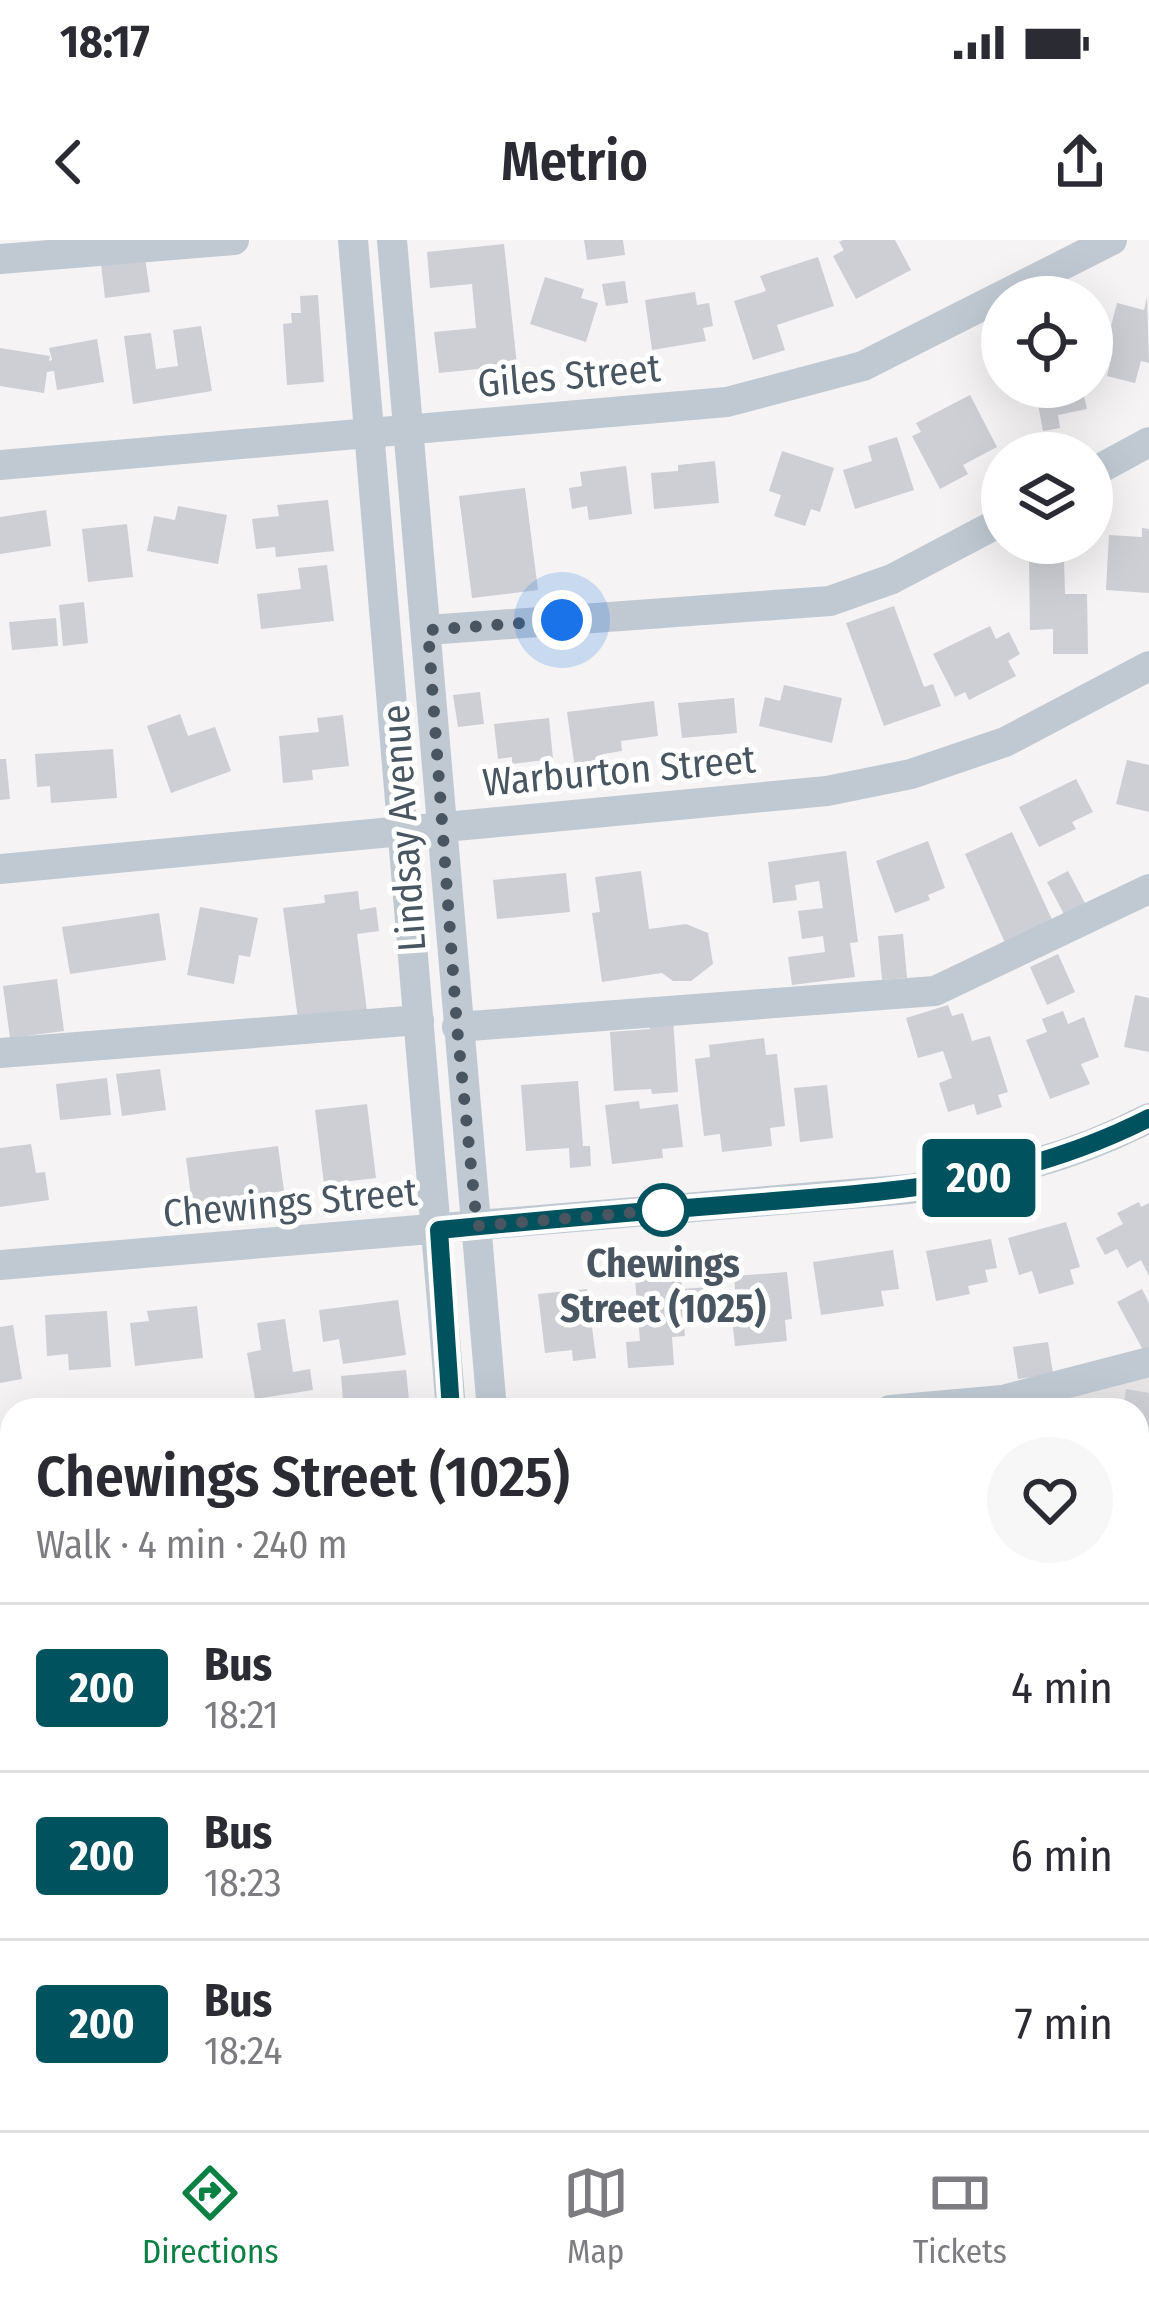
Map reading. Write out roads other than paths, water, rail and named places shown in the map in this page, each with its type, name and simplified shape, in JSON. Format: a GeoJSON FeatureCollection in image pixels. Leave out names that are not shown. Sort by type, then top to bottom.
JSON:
{"type":"FeatureCollection","features":[{"type":"Feature","properties":{"kind":"street"},"geometry":{"type":"LineString","coordinates":[[0,259],[234,240]]}},
{"type":"Feature","properties":{"kind":"street","name":"Lindsay Avenue"},"geometry":{"type":"LineString","coordinates":[[352,240],[450,1398]]}},
{"type":"Feature","properties":{"kind":"street","name":"Lindsay Avenue"},"geometry":{"type":"LineString","coordinates":[[392,240],[491,1398]]}},
{"type":"Feature","properties":{"kind":"street","name":"Giles Street"},"geometry":{"type":"LineString","coordinates":[[0,465],[727,402],[863,366],[1112,240]]}},
{"type":"Feature","properties":{"kind":"street"},"geometry":{"type":"LineString","coordinates":[[1113,462],[1149,442]]}},
{"type":"Feature","properties":{"kind":"street"},"geometry":{"type":"LineString","coordinates":[[428,630],[830,601],[892,579],[981,532]]}},
{"type":"Feature","properties":{"kind":"street","name":"Warburton Street"},"geometry":{"type":"LineString","coordinates":[[0,868],[827,791],[911,774],[1005,742],[1149,666]]}},
{"type":"Feature","properties":{"kind":"street"},"geometry":{"type":"LineString","coordinates":[[457,1027],[934,991],[1149,889]]}},
{"type":"Feature","properties":{"kind":"street"},"geometry":{"type":"LineString","coordinates":[[0,1053],[419,1020]]}},
{"type":"Feature","properties":{"kind":"street","name":"Chewings Street"},"geometry":{"type":"LineString","coordinates":[[0,1265],[910,1189],[1004,1174],[1071,1155],[1149,1118]]}},
{"type":"Feature","properties":{"kind":"street"},"geometry":{"type":"LineString","coordinates":[[1011,1398],[1149,1362]]}},
{"type":"Feature","properties":{"kind":"place","name":"Chewings Street (1025)"},"geometry":{"type":"Point","coordinates":[663,1210]}}]}
